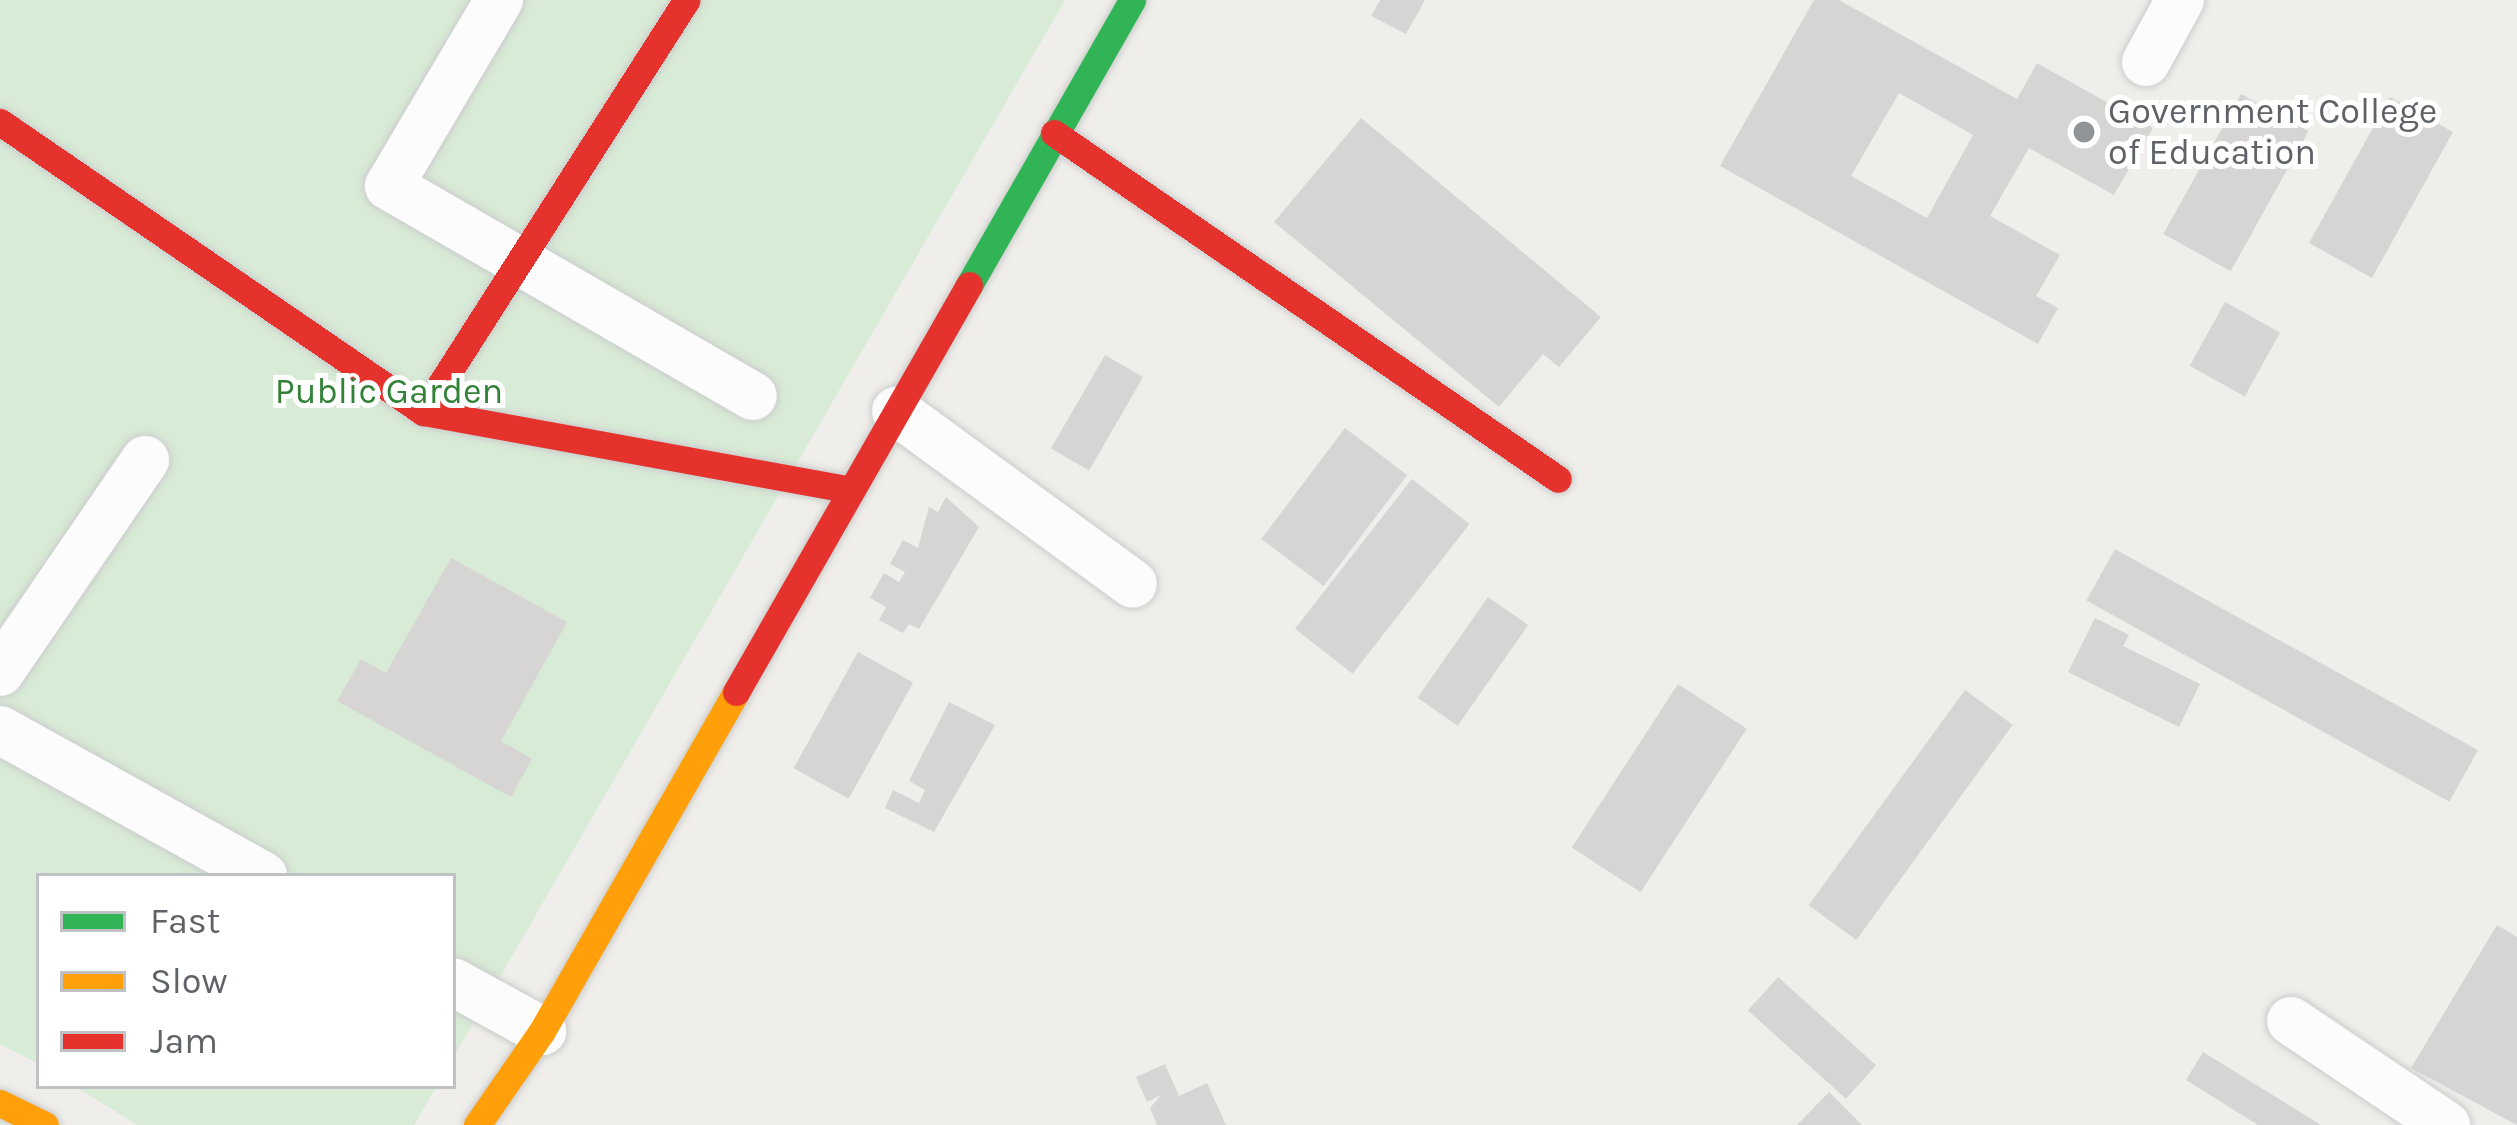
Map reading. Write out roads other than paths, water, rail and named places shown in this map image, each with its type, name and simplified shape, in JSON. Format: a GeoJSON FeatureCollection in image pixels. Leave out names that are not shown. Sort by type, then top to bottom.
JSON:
{"type":"FeatureCollection","features":[{"type":"Feature","properties":{"kind":"street"},"geometry":{"type":"LineString","coordinates":[[499,0],[389,186],[753,396]]}},
{"type":"Feature","properties":{"kind":"street"},"geometry":{"type":"LineString","coordinates":[[423,412],[686,0]]}},
{"type":"Feature","properties":{"kind":"street"},"geometry":{"type":"LineString","coordinates":[[2146,62],[2180,0]]}},
{"type":"Feature","properties":{"kind":"street"},"geometry":{"type":"LineString","coordinates":[[477,1125],[542,1031],[1126,4]]}},
{"type":"Feature","properties":{"kind":"street"},"geometry":{"type":"LineString","coordinates":[[0,122],[423,412],[851,490]]}},
{"type":"Feature","properties":{"kind":"street"},"geometry":{"type":"LineString","coordinates":[[1054,133],[1558,478]]}},
{"type":"Feature","properties":{"kind":"street"},"geometry":{"type":"LineString","coordinates":[[896,411],[1133,584]]}},
{"type":"Feature","properties":{"kind":"street"},"geometry":{"type":"LineString","coordinates":[[0,673],[146,460]]}},
{"type":"Feature","properties":{"kind":"street"},"geometry":{"type":"LineString","coordinates":[[0,730],[257,873]]}},
{"type":"Feature","properties":{"kind":"street"},"geometry":{"type":"LineString","coordinates":[[456,984],[542,1031]]}},
{"type":"Feature","properties":{"kind":"street"},"geometry":{"type":"LineString","coordinates":[[2291,1021],[2446,1125]]}},
{"type":"Feature","properties":{"kind":"street"},"geometry":{"type":"LineString","coordinates":[[0,1103],[45,1125]]}},
{"type":"Feature","properties":{"kind":"place","name":"Government College of Education"},"geometry":{"type":"Point","coordinates":[2084,132]}},
{"type":"Feature","properties":{"kind":"park label","name":"Public Garden"},"geometry":{"type":"Point","coordinates":[389,392]}}]}
